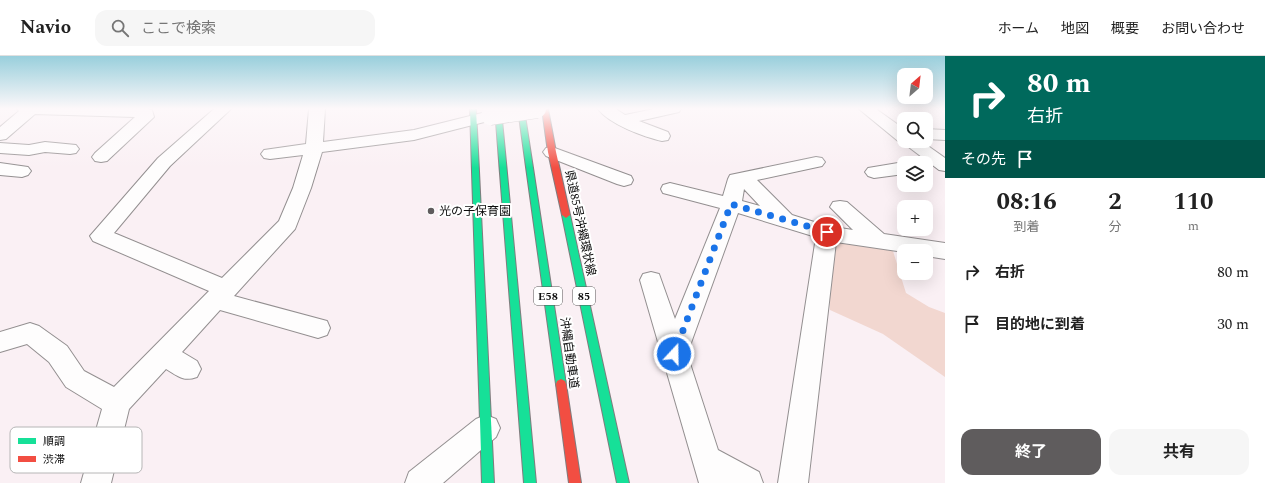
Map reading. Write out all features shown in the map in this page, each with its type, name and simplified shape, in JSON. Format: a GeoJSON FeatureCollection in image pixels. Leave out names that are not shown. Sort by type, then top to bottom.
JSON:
{"type":"FeatureCollection","features":[{"type":"Feature","properties":{"kind":"main road"},"geometry":{"type":"LineString","coordinates":[[474,129],[488,483]]}},
{"type":"Feature","properties":{"kind":"main road"},"geometry":{"type":"LineString","coordinates":[[496,129],[514,284],[530,483]]}},
{"type":"Feature","properties":{"kind":"main road","name":"沖縄自動車道"},"geometry":{"type":"LineString","coordinates":[[524,129],[575,483]]}},
{"type":"Feature","properties":{"kind":"main road","name":"県道85号沖縄環状線"},"geometry":{"type":"LineString","coordinates":[[548,129],[623,483]]}},
{"type":"Feature","properties":{"kind":"street"},"geometry":{"type":"LineString","coordinates":[[101,157],[131,129]]}},
{"type":"Feature","properties":{"kind":"street"},"geometry":{"type":"LineString","coordinates":[[200,129],[164,162],[100,236],[221,294],[318,328]]}},
{"type":"Feature","properties":{"kind":"street"},"geometry":{"type":"LineString","coordinates":[[111,427],[117,403],[288,224],[302,188],[314,149],[315,129]]}},
{"type":"Feature","properties":{"kind":"street"},"geometry":{"type":"LineString","coordinates":[[270,154],[414,135],[431,129]]}},
{"type":"Feature","properties":{"kind":"street"},"geometry":{"type":"LineString","coordinates":[[645,129],[662,136]]}},
{"type":"Feature","properties":{"kind":"street"},"geometry":{"type":"LineString","coordinates":[[933,134],[945,135]]}},
{"type":"Feature","properties":{"kind":"street"},"geometry":{"type":"LineString","coordinates":[[0,148],[29,150],[45,147],[70,149]]}},
{"type":"Feature","properties":{"kind":"street"},"geometry":{"type":"LineString","coordinates":[[918,148],[937,165]]}},
{"type":"Feature","properties":{"kind":"street"},"geometry":{"type":"LineString","coordinates":[[552,152],[624,180]]}},
{"type":"Feature","properties":{"kind":"street"},"geometry":{"type":"LineString","coordinates":[[674,354],[731,204],[736,180],[816,162]]}},
{"type":"Feature","properties":{"kind":"street"},"geometry":{"type":"LineString","coordinates":[[0,169],[22,171]]}},
{"type":"Feature","properties":{"kind":"street"},"geometry":{"type":"LineString","coordinates":[[874,172],[897,169]]}},
{"type":"Feature","properties":{"kind":"street"},"geometry":{"type":"LineString","coordinates":[[744,178],[785,220]]}},
{"type":"Feature","properties":{"kind":"street"},"geometry":{"type":"LineString","coordinates":[[670,189],[731,204],[827,232],[945,251]]}},
{"type":"Feature","properties":{"kind":"street"},"geometry":{"type":"LineString","coordinates":[[840,208],[878,241]]}},
{"type":"Feature","properties":{"kind":"street"},"geometry":{"type":"LineString","coordinates":[[793,483],[827,232]]}},
{"type":"Feature","properties":{"kind":"street"},"geometry":{"type":"LineString","coordinates":[[651,280],[711,471],[748,483]]}},
{"type":"Feature","properties":{"kind":"street"},"geometry":{"type":"LineString","coordinates":[[0,342],[30,333],[58,354],[75,379],[117,403]]}},
{"type":"Feature","properties":{"kind":"street"},"geometry":{"type":"LineString","coordinates":[[164,354],[188,369]]}},
{"type":"Feature","properties":{"kind":"street"},"geometry":{"type":"LineString","coordinates":[[420,483],[486,428]]}},
{"type":"Feature","properties":{"kind":"street"},"geometry":{"type":"LineString","coordinates":[[96,483],[99,473]]}},
{"type":"Feature","properties":{"kind":"shaded area"},"geometry":{"type":"Polygon","coordinates":[[[828,241],[893,251],[897,264],[897,280],[902,280],[906,293],[929,307],[945,313],[945,377],[883,334],[830,310],[828,241]]]}},
{"type":"Feature","properties":{"kind":"traffic: fast"},"geometry":{"type":"LineString","coordinates":[[474,129],[488,483]]}},
{"type":"Feature","properties":{"kind":"traffic: fast"},"geometry":{"type":"LineString","coordinates":[[500,129],[530,483]]}},
{"type":"Feature","properties":{"kind":"traffic: fast"},"geometry":{"type":"LineString","coordinates":[[524,129],[561,384]]}},
{"type":"Feature","properties":{"kind":"traffic: fast"},"geometry":{"type":"LineString","coordinates":[[566,215],[623,483]]}},
{"type":"Feature","properties":{"kind":"traffic: jam"},"geometry":{"type":"LineString","coordinates":[[548,129],[566,215]]}},
{"type":"Feature","properties":{"kind":"traffic: jam"},"geometry":{"type":"LineString","coordinates":[[561,384],[575,483]]}},
{"type":"Feature","properties":{"kind":"place","name":"光の子保育園"},"geometry":{"type":"Point","coordinates":[431,211]}},
{"type":"Feature","properties":{"kind":"route"},"geometry":{"type":"LineString","coordinates":[[674,354],[731,204],[827,232]]}}]}
